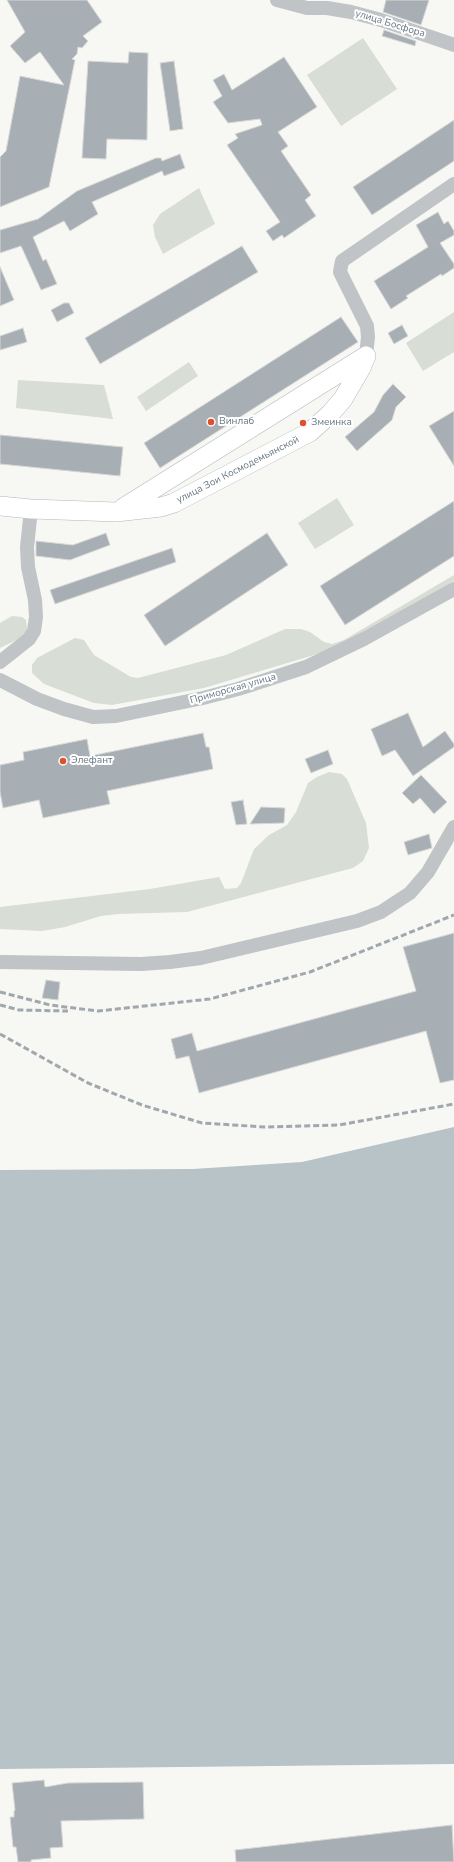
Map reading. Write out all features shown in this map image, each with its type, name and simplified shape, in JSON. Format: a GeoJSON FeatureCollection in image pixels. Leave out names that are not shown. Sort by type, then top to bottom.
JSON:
{"type":"FeatureCollection","features":[{"type":"Feature","properties":{"kind":"main road","name":"улица Зои Космодемьянской"},"geometry":{"type":"LineString","coordinates":[[0,506],[31,509],[116,512],[161,507],[174,503],[310,432],[330,414],[343,399],[362,368],[366,356]]}},
{"type":"Feature","properties":{"kind":"main road"},"geometry":{"type":"LineString","coordinates":[[116,512],[366,356]]}},
{"type":"Feature","properties":{"kind":"street","name":"улица Босфора"},"geometry":{"type":"LineString","coordinates":[[277,0],[307,8],[327,8],[381,20],[454,45]]}},
{"type":"Feature","properties":{"kind":"street","name":"улица Зои Космодемьянской"},"geometry":{"type":"LineString","coordinates":[[366,356],[368,337],[367,326],[340,272],[342,261],[454,184]]}},
{"type":"Feature","properties":{"kind":"street"},"geometry":{"type":"LineString","coordinates":[[0,662],[30,639],[34,631],[36,617],[35,600],[28,568],[27,547],[31,509]]}},
{"type":"Feature","properties":{"kind":"street","name":"Приморская улица"},"geometry":{"type":"LineString","coordinates":[[0,680],[37,699],[64,709],[93,717],[116,716],[203,698],[238,689],[306,667],[358,642],[454,589]]}},
{"type":"Feature","properties":{"kind":"street"},"geometry":{"type":"LineString","coordinates":[[0,962],[141,964],[170,962],[201,958],[357,921],[381,912],[410,892],[428,872],[454,827]]}},
{"type":"Feature","properties":{"kind":"shaded area"},"geometry":{"type":"Polygon","coordinates":[[[363,38],[397,89],[341,126],[307,75],[363,38]]]}},
{"type":"Feature","properties":{"kind":"shaded area"},"geometry":{"type":"Polygon","coordinates":[[[199,188],[215,224],[163,254],[155,237],[153,225],[160,214],[199,188]]]}},
{"type":"Feature","properties":{"kind":"shaded area"},"geometry":{"type":"Polygon","coordinates":[[[454,312],[454,352],[423,371],[406,343],[454,312]]]}},
{"type":"Feature","properties":{"kind":"shaded area"},"geometry":{"type":"Polygon","coordinates":[[[189,362],[198,376],[146,411],[137,397],[189,362]]]}},
{"type":"Feature","properties":{"kind":"shaded area"},"geometry":{"type":"Polygon","coordinates":[[[18,380],[104,385],[113,419],[16,408],[18,380]]]}},
{"type":"Feature","properties":{"kind":"shaded area"},"geometry":{"type":"Polygon","coordinates":[[[337,498],[354,525],[315,549],[298,523],[337,498]]]}},
{"type":"Feature","properties":{"kind":"shaded area"},"geometry":{"type":"Polygon","coordinates":[[[454,575],[454,581],[376,627],[334,649],[204,688],[112,705],[94,703],[44,684],[32,673],[32,665],[37,658],[75,638],[84,640],[94,655],[131,677],[138,678],[226,655],[285,629],[301,629],[310,632],[324,642],[332,644],[344,640],[454,575]]]}},
{"type":"Feature","properties":{"kind":"shaded area"},"geometry":{"type":"Polygon","coordinates":[[[12,616],[22,617],[26,620],[27,628],[25,636],[0,648],[0,623],[12,616]]]}},
{"type":"Feature","properties":{"kind":"shaded area"},"geometry":{"type":"Polygon","coordinates":[[[329,772],[342,774],[347,779],[366,823],[369,848],[363,861],[353,868],[187,912],[118,914],[101,916],[65,927],[42,931],[0,929],[0,907],[150,889],[219,877],[225,889],[237,888],[241,883],[254,849],[269,835],[287,825],[296,812],[308,783],[329,772]]]}},
{"type":"Feature","properties":{"kind":"shaded area"},"geometry":{"type":"Polygon","coordinates":[[[454,1127],[454,1764],[0,1769],[0,1170],[193,1169],[302,1162],[454,1127]]]}},
{"type":"Feature","properties":{"kind":"building"},"geometry":{"type":"Polygon","coordinates":[[[7,0],[87,0],[102,22],[83,36],[88,41],[82,48],[78,47],[77,54],[72,59],[75,60],[49,187],[0,207],[0,157],[6,151],[20,76],[64,85],[40,52],[25,63],[10,46],[25,32],[7,0]]]}},
{"type":"Feature","properties":{"kind":"building"},"geometry":{"type":"Polygon","coordinates":[[[386,0],[429,0],[421,25],[383,12],[386,0]]]}},
{"type":"Feature","properties":{"kind":"building"},"geometry":{"type":"Polygon","coordinates":[[[384,30],[416,41],[415,46],[382,36],[384,30]]]}},
{"type":"Feature","properties":{"kind":"building"},"geometry":{"type":"Polygon","coordinates":[[[129,52],[148,53],[147,140],[107,139],[106,159],[82,158],[88,61],[128,63],[129,52]]]}},
{"type":"Feature","properties":{"kind":"building"},"geometry":{"type":"Polygon","coordinates":[[[284,57],[317,107],[278,132],[288,146],[281,151],[311,195],[305,200],[316,216],[284,238],[282,235],[273,241],[266,231],[280,222],[227,145],[238,138],[235,134],[262,125],[260,119],[228,123],[213,102],[222,96],[213,80],[224,74],[232,90],[284,57]]]}},
{"type":"Feature","properties":{"kind":"building"},"geometry":{"type":"Polygon","coordinates":[[[174,61],[183,129],[170,131],[160,63],[174,61]]]}},
{"type":"Feature","properties":{"kind":"building"},"geometry":{"type":"Polygon","coordinates":[[[454,120],[454,161],[372,215],[353,187],[454,120]]]}},
{"type":"Feature","properties":{"kind":"building"},"geometry":{"type":"Polygon","coordinates":[[[180,154],[185,168],[164,176],[162,171],[92,202],[98,214],[70,231],[64,221],[33,237],[43,261],[46,259],[57,284],[41,290],[21,246],[0,253],[0,230],[38,219],[77,191],[156,158],[161,158],[162,161],[180,154]]]}},
{"type":"Feature","properties":{"kind":"building"},"geometry":{"type":"Polygon","coordinates":[[[438,212],[444,224],[448,221],[454,231],[454,235],[440,243],[454,264],[454,268],[442,276],[441,274],[406,296],[408,298],[391,309],[374,281],[428,247],[416,225],[438,212]]]}},
{"type":"Feature","properties":{"kind":"building"},"geometry":{"type":"Polygon","coordinates":[[[242,246],[258,272],[100,364],[85,338],[242,246]]]}},
{"type":"Feature","properties":{"kind":"building"},"geometry":{"type":"Polygon","coordinates":[[[0,267],[14,300],[0,306],[0,267]]]}},
{"type":"Feature","properties":{"kind":"building"},"geometry":{"type":"Polygon","coordinates":[[[64,303],[69,303],[74,313],[57,322],[51,310],[64,303]]]}},
{"type":"Feature","properties":{"kind":"building"},"geometry":{"type":"Polygon","coordinates":[[[341,317],[358,342],[160,468],[144,443],[341,317]]]}},
{"type":"Feature","properties":{"kind":"building"},"geometry":{"type":"Polygon","coordinates":[[[402,325],[408,336],[394,344],[388,333],[402,325]]]}},
{"type":"Feature","properties":{"kind":"building"},"geometry":{"type":"Polygon","coordinates":[[[23,328],[27,342],[0,350],[0,336],[23,328]]]}},
{"type":"Feature","properties":{"kind":"building"},"geometry":{"type":"Polygon","coordinates":[[[393,384],[406,397],[396,407],[392,420],[357,451],[345,437],[374,412],[383,395],[393,384]]]}},
{"type":"Feature","properties":{"kind":"building"},"geometry":{"type":"Polygon","coordinates":[[[454,411],[454,466],[429,426],[454,411]]]}},
{"type":"Feature","properties":{"kind":"building"},"geometry":{"type":"Polygon","coordinates":[[[0,435],[123,447],[120,476],[0,464],[0,435]]]}},
{"type":"Feature","properties":{"kind":"building"},"geometry":{"type":"Polygon","coordinates":[[[454,501],[454,556],[345,625],[320,586],[454,501]]]}},
{"type":"Feature","properties":{"kind":"building"},"geometry":{"type":"Polygon","coordinates":[[[106,533],[110,545],[70,560],[36,556],[36,541],[73,545],[106,533]]]}},
{"type":"Feature","properties":{"kind":"building"},"geometry":{"type":"Polygon","coordinates":[[[267,533],[288,565],[165,646],[144,615],[267,533]]]}},
{"type":"Feature","properties":{"kind":"building"},"geometry":{"type":"Polygon","coordinates":[[[172,548],[176,562],[55,604],[50,590],[172,548]]]}},
{"type":"Feature","properties":{"kind":"building"},"geometry":{"type":"Polygon","coordinates":[[[408,713],[423,747],[445,731],[454,744],[454,747],[413,776],[395,750],[382,756],[371,729],[408,713]]]}},
{"type":"Feature","properties":{"kind":"building"},"geometry":{"type":"Polygon","coordinates":[[[203,733],[206,747],[209,747],[213,769],[107,791],[110,804],[43,818],[39,800],[3,808],[0,792],[0,765],[24,760],[23,752],[87,739],[90,756],[203,733]]]}},
{"type":"Feature","properties":{"kind":"building"},"geometry":{"type":"Polygon","coordinates":[[[328,750],[333,764],[311,773],[305,759],[328,750]]]}},
{"type":"Feature","properties":{"kind":"building"},"geometry":{"type":"Polygon","coordinates":[[[421,775],[447,802],[434,814],[420,798],[413,804],[402,793],[421,775]]]}},
{"type":"Feature","properties":{"kind":"building"},"geometry":{"type":"Polygon","coordinates":[[[243,800],[247,824],[236,825],[231,802],[243,800]]]}},
{"type":"Feature","properties":{"kind":"building"},"geometry":{"type":"Polygon","coordinates":[[[261,807],[285,808],[284,823],[250,824],[261,807]]]}},
{"type":"Feature","properties":{"kind":"building"},"geometry":{"type":"Polygon","coordinates":[[[429,834],[432,848],[408,855],[404,842],[429,834]]]}},
{"type":"Feature","properties":{"kind":"building"},"geometry":{"type":"Polygon","coordinates":[[[454,933],[454,1080],[440,1083],[426,1031],[199,1093],[189,1056],[176,1059],[171,1039],[192,1033],[197,1051],[416,991],[403,947],[454,933]]]}},
{"type":"Feature","properties":{"kind":"building"},"geometry":{"type":"Polygon","coordinates":[[[46,980],[60,982],[58,1000],[42,998],[46,980]]]}},
{"type":"Feature","properties":{"kind":"building"},"geometry":{"type":"Polygon","coordinates":[[[44,1780],[45,1787],[68,1783],[143,1782],[144,1819],[61,1821],[63,1847],[50,1848],[51,1858],[31,1860],[31,1862],[18,1862],[16,1847],[13,1847],[10,1817],[14,1817],[15,1810],[12,1783],[44,1780]]]}},
{"type":"Feature","properties":{"kind":"building"},"geometry":{"type":"Polygon","coordinates":[[[452,1825],[454,1862],[236,1862],[235,1850],[452,1825]]]}},
{"type":"Feature","properties":{"kind":"railway"},"geometry":{"type":"LineString","coordinates":[[0,992],[50,1005],[98,1011],[210,999],[310,972],[454,915]]}},
{"type":"Feature","properties":{"kind":"railway"},"geometry":{"type":"LineString","coordinates":[[0,1005],[19,1010],[68,1011]]}},
{"type":"Feature","properties":{"kind":"railway"},"geometry":{"type":"LineString","coordinates":[[0,1034],[88,1083],[142,1105],[202,1123],[265,1127],[339,1125],[454,1104]]}},
{"type":"Feature","properties":{"kind":"place","name":"Винлаб"},"geometry":{"type":"Point","coordinates":[211,422]}},
{"type":"Feature","properties":{"kind":"place","name":"Змеинка"},"geometry":{"type":"Point","coordinates":[303,423]}},
{"type":"Feature","properties":{"kind":"place","name":"Элефант"},"geometry":{"type":"Point","coordinates":[63,761]}}]}
